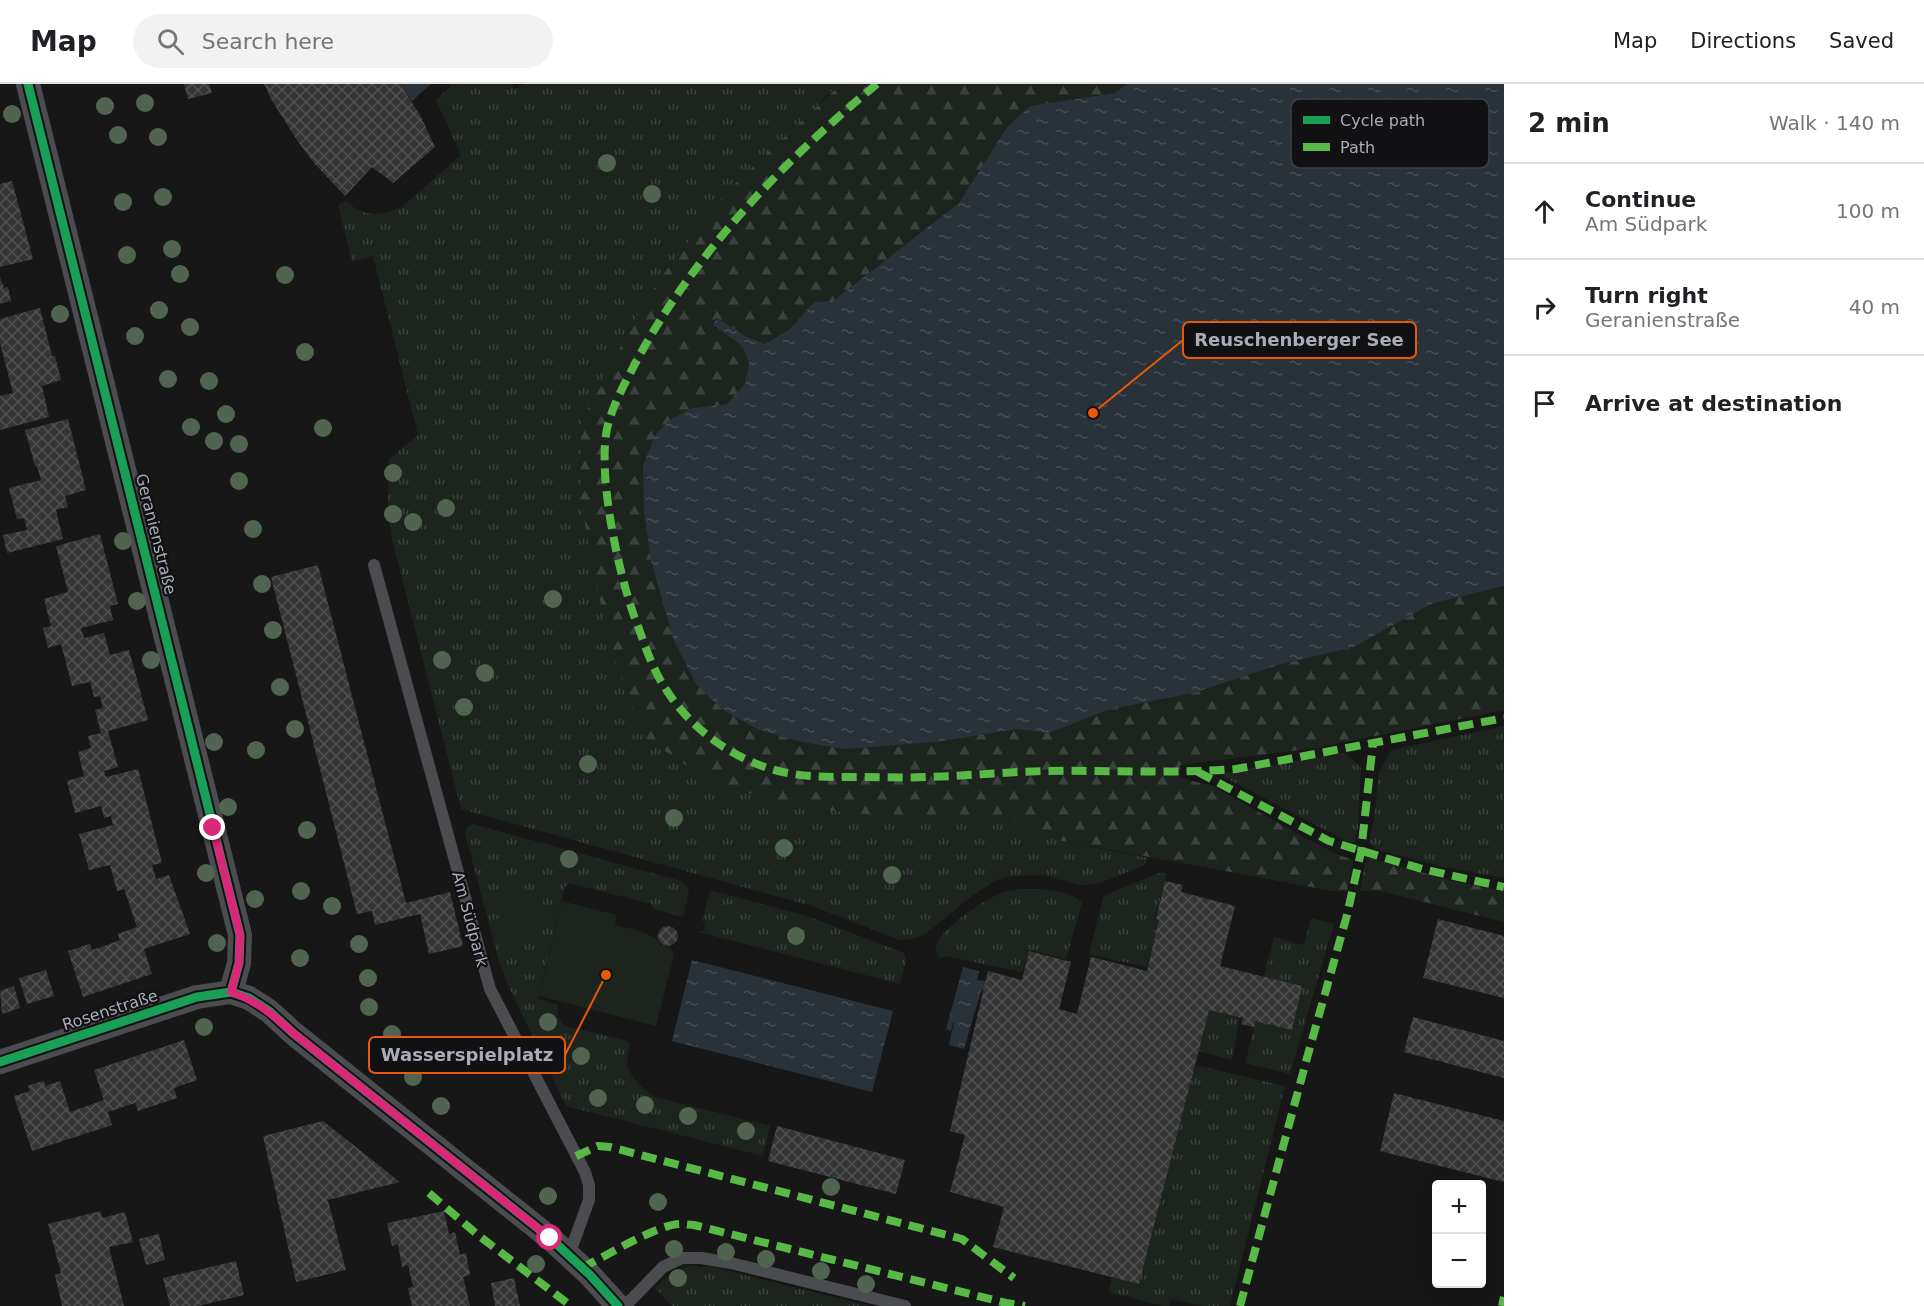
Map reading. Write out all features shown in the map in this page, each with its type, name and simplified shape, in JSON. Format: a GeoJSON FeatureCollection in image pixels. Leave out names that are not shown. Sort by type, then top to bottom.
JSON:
{"type":"FeatureCollection","features":[{"type":"Feature","properties":{"kind":"street","name":"Geranienstraße"},"geometry":{"type":"LineString","coordinates":[[28,84],[240,935],[239,963],[231,992]]}},
{"type":"Feature","properties":{"kind":"street","name":"Rosenstraße"},"geometry":{"type":"LineString","coordinates":[[0,1062],[197,997],[231,992]]}},
{"type":"Feature","properties":{"kind":"street"},"geometry":{"type":"LineString","coordinates":[[231,992],[249,998],[269,1011],[293,1033],[471,1174],[569,1255],[618,1306]]}},
{"type":"Feature","properties":{"kind":"lane","name":"Am Südpark"},"geometry":{"type":"LineString","coordinates":[[374,565],[490,989],[585,1172],[589,1185],[589,1200],[569,1255]]}},
{"type":"Feature","properties":{"kind":"lane"},"geometry":{"type":"LineString","coordinates":[[625,1306],[663,1267],[682,1257],[731,1263],[905,1306]]}},
{"type":"Feature","properties":{"kind":"green space"},"geometry":{"type":"Polygon","coordinates":[[[449,84],[511,84],[514,89],[525,84],[841,84],[826,96],[659,280],[637,316],[581,421],[977,819],[1015,822],[1052,839],[1148,858],[1145,865],[1100,883],[1088,885],[1078,885],[1044,875],[1011,876],[996,880],[972,896],[924,935],[900,940],[812,906],[461,809],[392,539],[388,505],[389,459],[418,435],[373,256],[352,262],[338,205],[346,201],[359,210],[373,214],[403,206],[461,155],[436,100],[450,87],[449,84]]]}},
{"type":"Feature","properties":{"kind":"green space"},"geometry":{"type":"Polygon","coordinates":[[[841,84],[1127,84],[1115,93],[1030,106],[1007,127],[959,203],[833,301],[814,302],[789,330],[764,344],[716,318],[713,325],[742,346],[749,362],[745,384],[727,404],[693,408],[643,466],[644,512],[651,560],[759,730],[798,741],[843,749],[937,742],[1017,729],[1049,733],[1107,710],[1193,693],[1278,665],[1354,647],[1431,604],[1504,586],[1504,710],[1316,748],[1180,765],[1180,778],[1213,786],[1305,838],[1353,860],[1347,891],[1332,891],[1052,839],[1015,822],[849,813],[787,804],[712,783],[645,737],[609,646],[580,498],[581,421],[637,316],[659,280],[727,191],[841,84]]]}},
{"type":"Feature","properties":{"kind":"green space"},"geometry":{"type":"Polygon","coordinates":[[[1504,726],[1504,878],[1444,867],[1378,850],[1369,842],[1374,820],[1379,771],[1391,750],[1504,726]]]}},
{"type":"Feature","properties":{"kind":"green space"},"geometry":{"type":"Polygon","coordinates":[[[1346,753],[1361,768],[1358,828],[1355,842],[1348,842],[1218,774],[1346,753]]]}},
{"type":"Feature","properties":{"kind":"green space"},"geometry":{"type":"Polygon","coordinates":[[[472,824],[681,881],[689,890],[683,917],[654,909],[651,904],[569,883],[565,887],[538,999],[558,1005],[557,1016],[565,1026],[628,1041],[630,1045],[628,1068],[638,1083],[655,1097],[770,1126],[763,1156],[566,1106],[507,983],[498,958],[465,833],[467,827],[472,824]]]}},
{"type":"Feature","properties":{"kind":"green space"},"geometry":{"type":"Polygon","coordinates":[[[1370,858],[1453,881],[1504,891],[1504,922],[1381,891],[1360,891],[1365,864],[1370,858]]]}},
{"type":"Feature","properties":{"kind":"green space"},"geometry":{"type":"Polygon","coordinates":[[[1159,873],[1167,874],[1154,920],[1159,921],[1147,967],[1089,954],[1105,895],[1159,873]]]}},
{"type":"Feature","properties":{"kind":"green space"},"geometry":{"type":"Polygon","coordinates":[[[1018,889],[1061,892],[1077,898],[1082,903],[1066,959],[1029,950],[1022,972],[946,956],[939,958],[936,949],[937,942],[950,927],[988,899],[1018,889]]]}},
{"type":"Feature","properties":{"kind":"green space"},"geometry":{"type":"Polygon","coordinates":[[[710,890],[807,916],[904,953],[906,960],[900,984],[699,932],[704,931],[705,922],[702,921],[710,890]]]}},
{"type":"Feature","properties":{"kind":"green space"},"geometry":{"type":"Polygon","coordinates":[[[538,892],[544,898],[539,916],[539,927],[527,927],[526,938],[493,933],[494,920],[502,916],[505,899],[509,895],[538,892]]]}},
{"type":"Feature","properties":{"kind":"green space"},"geometry":{"type":"Polygon","coordinates":[[[562,901],[617,915],[615,925],[634,929],[652,937],[661,945],[669,947],[674,954],[656,1026],[539,996],[562,901]]]}},
{"type":"Feature","properties":{"kind":"green space"},"geometry":{"type":"Polygon","coordinates":[[[1311,918],[1334,924],[1290,1074],[1245,1063],[1256,1021],[1292,1029],[1302,986],[1264,977],[1274,937],[1304,945],[1311,918]]]}},
{"type":"Feature","properties":{"kind":"green space"},"geometry":{"type":"Polygon","coordinates":[[[1209,1010],[1240,1017],[1232,1060],[1198,1051],[1209,1010]]]}},
{"type":"Feature","properties":{"kind":"green space"},"geometry":{"type":"Polygon","coordinates":[[[1195,1065],[1285,1086],[1230,1306],[1203,1306],[1171,1299],[1169,1306],[1163,1306],[1108,1292],[1112,1277],[1139,1284],[1195,1065]]]}},
{"type":"Feature","properties":{"kind":"green space"},"geometry":{"type":"Polygon","coordinates":[[[690,1266],[712,1267],[869,1306],[672,1306],[655,1288],[671,1274],[690,1266]]]}},
{"type":"Feature","properties":{"kind":"water"},"geometry":{"type":"Polygon","coordinates":[[[400,84],[431,84],[412,101],[400,84]]]}},
{"type":"Feature","properties":{"kind":"water"},"geometry":{"type":"Polygon","coordinates":[[[1127,84],[1504,84],[1504,586],[1431,604],[1354,647],[1278,665],[1193,693],[1107,710],[1049,733],[1017,729],[937,742],[843,749],[798,741],[759,730],[723,710],[696,684],[674,641],[651,560],[644,512],[643,466],[655,435],[671,419],[693,408],[727,404],[745,384],[749,362],[742,346],[713,325],[717,318],[744,335],[764,344],[789,330],[814,302],[833,301],[959,203],[1007,127],[1030,106],[1115,93],[1127,84]]]}},
{"type":"Feature","properties":{"kind":"water"},"geometry":{"type":"Polygon","coordinates":[[[692,960],[893,1011],[872,1092],[672,1041],[692,960]]]}},
{"type":"Feature","properties":{"kind":"water"},"geometry":{"type":"Polygon","coordinates":[[[963,967],[979,971],[977,980],[986,981],[964,1049],[949,1045],[954,1022],[951,1031],[946,1029],[963,967]]]}},
{"type":"Feature","properties":{"kind":"building"},"geometry":{"type":"Polygon","coordinates":[[[184,84],[209,84],[212,93],[188,99],[184,84]]]}},
{"type":"Feature","properties":{"kind":"building"},"geometry":{"type":"Polygon","coordinates":[[[264,84],[400,84],[420,115],[435,147],[393,183],[372,167],[345,196],[299,143],[264,84]]]}},
{"type":"Feature","properties":{"kind":"building"},"geometry":{"type":"Polygon","coordinates":[[[12,181],[33,259],[0,267],[0,184],[12,181]]]}},
{"type":"Feature","properties":{"kind":"building"},"geometry":{"type":"Polygon","coordinates":[[[0,277],[4,288],[8,287],[11,301],[0,304],[0,277]]]}},
{"type":"Feature","properties":{"kind":"building"},"geometry":{"type":"Polygon","coordinates":[[[40,308],[52,356],[55,356],[61,380],[42,386],[49,417],[0,430],[0,396],[13,393],[0,343],[0,319],[40,308]]]}},
{"type":"Feature","properties":{"kind":"building"},"geometry":{"type":"Polygon","coordinates":[[[68,419],[86,490],[65,496],[68,507],[56,510],[63,539],[7,553],[3,535],[27,530],[24,518],[17,519],[9,488],[41,480],[25,430],[68,419]]]}},
{"type":"Feature","properties":{"kind":"building"},"geometry":{"type":"Polygon","coordinates":[[[100,534],[118,604],[110,606],[113,620],[81,628],[84,638],[104,633],[110,655],[129,650],[148,720],[108,731],[118,767],[104,771],[106,777],[138,769],[162,863],[152,865],[156,879],[169,875],[190,934],[144,949],[152,974],[83,997],[68,951],[90,944],[92,950],[104,946],[120,940],[118,934],[137,927],[124,889],[117,891],[110,865],[89,870],[79,834],[113,825],[111,816],[104,818],[101,806],[75,813],[67,781],[84,776],[78,752],[91,748],[88,736],[101,733],[95,710],[103,708],[100,696],[94,697],[90,682],[72,686],[61,644],[48,648],[43,628],[51,626],[44,599],[68,592],[56,546],[100,534]]]}},
{"type":"Feature","properties":{"kind":"building"},"geometry":{"type":"Polygon","coordinates":[[[318,565],[406,903],[450,892],[463,946],[429,954],[420,914],[375,925],[372,911],[357,914],[271,577],[318,565]]]}},
{"type":"Feature","properties":{"kind":"building"},"geometry":{"type":"Polygon","coordinates":[[[1165,881],[1183,885],[1181,892],[1235,906],[1220,966],[1302,986],[1292,1030],[1256,1021],[1254,1027],[1241,1024],[1243,1018],[1209,1010],[1139,1284],[993,1247],[1004,1207],[950,1192],[965,1135],[950,1131],[988,971],[1022,980],[1029,951],[1071,962],[1059,1009],[1077,1014],[1091,957],[1147,971],[1165,881]]]}},
{"type":"Feature","properties":{"kind":"building"},"geometry":{"type":"Polygon","coordinates":[[[1438,919],[1504,936],[1504,998],[1423,978],[1438,919]]]}},
{"type":"Feature","properties":{"kind":"building"},"geometry":{"type":"Polygon","coordinates":[[[664,926],[672,926],[678,932],[678,940],[672,946],[664,946],[658,940],[658,932],[664,926]]]}},
{"type":"Feature","properties":{"kind":"building"},"geometry":{"type":"Polygon","coordinates":[[[46,970],[54,996],[27,1004],[19,978],[46,970]]]}},
{"type":"Feature","properties":{"kind":"building"},"geometry":{"type":"Polygon","coordinates":[[[14,986],[20,1008],[2,1014],[0,991],[14,986]]]}},
{"type":"Feature","properties":{"kind":"building"},"geometry":{"type":"Polygon","coordinates":[[[1413,1017],[1504,1041],[1504,1078],[1404,1052],[1413,1017]]]}},
{"type":"Feature","properties":{"kind":"building"},"geometry":{"type":"Polygon","coordinates":[[[184,1040],[197,1080],[174,1088],[177,1098],[138,1111],[135,1103],[108,1112],[112,1125],[32,1151],[14,1096],[30,1091],[28,1086],[36,1083],[44,1081],[45,1086],[60,1081],[70,1112],[104,1100],[94,1070],[184,1040]]]}},
{"type":"Feature","properties":{"kind":"building"},"geometry":{"type":"Polygon","coordinates":[[[1394,1093],[1504,1121],[1504,1182],[1380,1151],[1394,1093]]]}},
{"type":"Feature","properties":{"kind":"building"},"geometry":{"type":"Polygon","coordinates":[[[323,1121],[400,1182],[328,1200],[346,1270],[296,1282],[263,1136],[323,1121]]]}},
{"type":"Feature","properties":{"kind":"building"},"geometry":{"type":"Polygon","coordinates":[[[777,1126],[905,1160],[896,1194],[768,1161],[777,1126]]]}},
{"type":"Feature","properties":{"kind":"building"},"geometry":{"type":"Polygon","coordinates":[[[101,1211],[102,1218],[125,1212],[133,1242],[109,1247],[124,1306],[62,1306],[55,1275],[61,1273],[48,1224],[101,1211]]]}},
{"type":"Feature","properties":{"kind":"building"},"geometry":{"type":"Polygon","coordinates":[[[444,1211],[449,1234],[455,1232],[460,1255],[466,1253],[470,1275],[463,1277],[470,1306],[412,1306],[408,1288],[413,1287],[408,1265],[402,1267],[398,1244],[392,1246],[387,1223],[444,1211]]]}},
{"type":"Feature","properties":{"kind":"building"},"geometry":{"type":"Polygon","coordinates":[[[159,1234],[165,1260],[146,1265],[139,1239],[159,1234]]]}},
{"type":"Feature","properties":{"kind":"building"},"geometry":{"type":"Polygon","coordinates":[[[236,1261],[244,1295],[198,1306],[170,1306],[163,1278],[236,1261]]]}},
{"type":"Feature","properties":{"kind":"building"},"geometry":{"type":"Polygon","coordinates":[[[514,1278],[520,1306],[495,1306],[491,1283],[514,1278]]]}},
{"type":"Feature","properties":{"kind":"marked path"},"geometry":{"type":"LineString","coordinates":[[877,84],[842,113],[775,177],[712,247],[659,323],[623,386],[609,420],[605,449],[605,474],[612,530],[625,585],[653,667],[675,703],[687,717],[729,750],[762,766],[786,773],[835,777],[941,776],[1045,771],[1164,772],[1236,769],[1504,718]]}},
{"type":"Feature","properties":{"kind":"marked path"},"geometry":{"type":"LineString","coordinates":[[1240,1306],[1347,915],[1361,852],[1373,743]]}},
{"type":"Feature","properties":{"kind":"marked path"},"geometry":{"type":"LineString","coordinates":[[1198,772],[1329,841],[1422,869],[1504,887]]}},
{"type":"Feature","properties":{"kind":"marked path"},"geometry":{"type":"LineString","coordinates":[[576,1156],[598,1146],[610,1147],[962,1239],[1014,1278]]}},
{"type":"Feature","properties":{"kind":"marked path"},"geometry":{"type":"LineString","coordinates":[[429,1193],[478,1235],[571,1306]]}},
{"type":"Feature","properties":{"kind":"marked path"},"geometry":{"type":"LineString","coordinates":[[582,1268],[658,1229],[670,1225],[694,1225],[1025,1306]]}},
{"type":"Feature","properties":{"kind":"marked path"},"geometry":{"type":"LineString","coordinates":[[1502,1306],[1504,1297]]}},
{"type":"Feature","properties":{"kind":"cycle path"},"geometry":{"type":"LineString","coordinates":[[28,84],[240,935],[239,963],[231,992]]}},
{"type":"Feature","properties":{"kind":"cycle path"},"geometry":{"type":"LineString","coordinates":[[0,1062],[197,997],[231,992],[249,998],[269,1011],[293,1033],[550,1238],[590,1275],[618,1306]]}},
{"type":"Feature","properties":{"kind":"place","name":"Reuschenberger See"},"geometry":{"type":"Point","coordinates":[1093,413]}},
{"type":"Feature","properties":{"kind":"place","name":"Wasserspielplatz"},"geometry":{"type":"Point","coordinates":[606,975]}},
{"type":"Feature","properties":{"kind":"route"},"geometry":{"type":"LineString","coordinates":[[213,828],[240,935],[239,963],[231,992],[249,998],[269,1011],[293,1033],[550,1238]]}}]}
